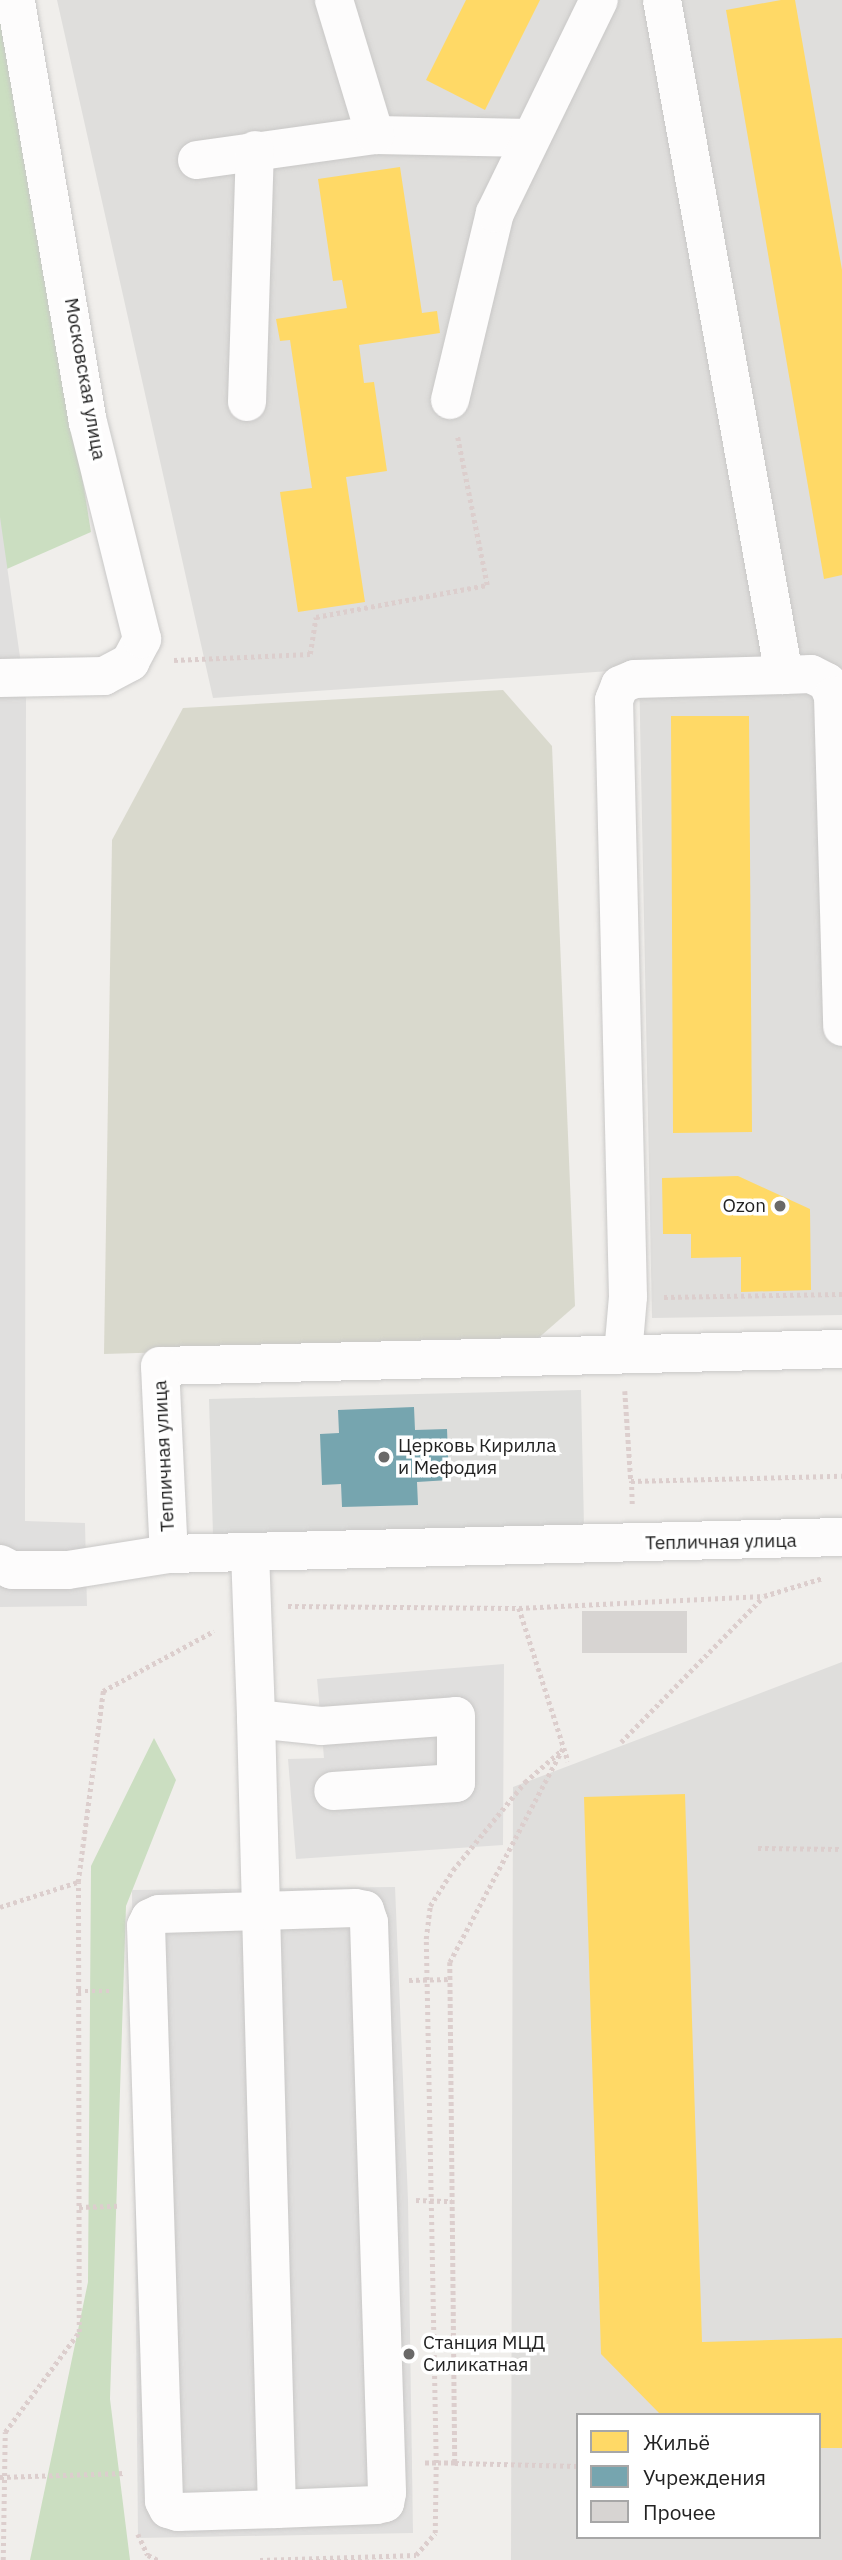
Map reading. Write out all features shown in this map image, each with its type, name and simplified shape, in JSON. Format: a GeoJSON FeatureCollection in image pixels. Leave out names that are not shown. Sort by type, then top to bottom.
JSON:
{"type":"FeatureCollection","features":[{"type":"Feature","properties":{"kind":"street","name":"Московская улица"},"geometry":{"type":"LineString","coordinates":[[16,0],[88,423],[142,639],[130,662]]}},
{"type":"Feature","properties":{"kind":"street"},"geometry":{"type":"LineString","coordinates":[[334,0],[375,135]]}},
{"type":"Feature","properties":{"kind":"street"},"geometry":{"type":"LineString","coordinates":[[450,400],[487,237],[530,138],[599,0]]}},
{"type":"Feature","properties":{"kind":"street"},"geometry":{"type":"LineString","coordinates":[[662,0],[784,675]]}},
{"type":"Feature","properties":{"kind":"street"},"geometry":{"type":"LineString","coordinates":[[197,159],[375,135],[530,138]]}},
{"type":"Feature","properties":{"kind":"street"},"geometry":{"type":"LineString","coordinates":[[247,402],[255,150]]}},
{"type":"Feature","properties":{"kind":"street"},"geometry":{"type":"LineString","coordinates":[[0,678],[104,676],[130,662]]}},
{"type":"Feature","properties":{"kind":"street"},"geometry":{"type":"LineString","coordinates":[[623,1354],[628,1297],[614,700],[620,685],[634,679],[811,674],[827,682],[833,696],[840,822],[842,1027]]}},
{"type":"Feature","properties":{"kind":"street","name":"Тепличная улица"},"geometry":{"type":"LineString","coordinates":[[842,1349],[160,1366],[169,1554],[842,1537]]}},
{"type":"Feature","properties":{"kind":"street"},"geometry":{"type":"LineString","coordinates":[[250,1552],[277,2509]]}},
{"type":"Feature","properties":{"kind":"street"},"geometry":{"type":"LineString","coordinates":[[0,1564],[12,1570],[68,1570],[169,1554]]}},
{"type":"Feature","properties":{"kind":"street"},"geometry":{"type":"LineString","coordinates":[[256,1720],[321,1726],[456,1716],[456,1783],[333,1791]]}},
{"type":"Feature","properties":{"kind":"street"},"geometry":{"type":"LineString","coordinates":[[355,1908],[365,1910],[369,1922],[387,2484],[385,2503],[277,2509],[178,2512],[168,2509],[164,2501],[146,1926],[150,1918],[159,1914],[355,1908]]}},
{"type":"Feature","properties":{"kind":"path"},"geometry":{"type":"LineString","coordinates":[[130,662],[310,654],[316,617],[486,585],[450,400]]}},
{"type":"Feature","properties":{"kind":"path"},"geometry":{"type":"LineString","coordinates":[[628,1297],[842,1294]]}},
{"type":"Feature","properties":{"kind":"path"},"geometry":{"type":"LineString","coordinates":[[623,1354],[634,1544]]}},
{"type":"Feature","properties":{"kind":"path"},"geometry":{"type":"LineString","coordinates":[[631,1481],[842,1476]]}},
{"type":"Feature","properties":{"kind":"path"},"geometry":{"type":"LineString","coordinates":[[621,1742],[764,1596],[829,1576]]}},
{"type":"Feature","properties":{"kind":"path"},"geometry":{"type":"LineString","coordinates":[[519,1608],[568,1761]]}},
{"type":"Feature","properties":{"kind":"path"},"geometry":{"type":"LineString","coordinates":[[454,2463],[450,1962],[563,1749]]}},
{"type":"Feature","properties":{"kind":"path"},"geometry":{"type":"LineString","coordinates":[[563,1749],[525,1782],[453,1870],[430,1906],[428,1980],[436,2463],[576,2466]]}},
{"type":"Feature","properties":{"kind":"path"},"geometry":{"type":"LineString","coordinates":[[758,1848],[842,1849]]}},
{"type":"Feature","properties":{"kind":"path"},"geometry":{"type":"LineString","coordinates":[[0,1907],[78,1882]]}},
{"type":"Feature","properties":{"kind":"path"},"geometry":{"type":"LineString","coordinates":[[398,1980],[451,1979]]}},
{"type":"Feature","properties":{"kind":"path"},"geometry":{"type":"LineString","coordinates":[[78,1991],[118,1991]]}},
{"type":"Feature","properties":{"kind":"path"},"geometry":{"type":"LineString","coordinates":[[408,2200],[452,2201]]}},
{"type":"Feature","properties":{"kind":"path"},"geometry":{"type":"LineString","coordinates":[[79,2207],[132,2206]]}},
{"type":"Feature","properties":{"kind":"path"},"geometry":{"type":"LineString","coordinates":[[0,2477],[135,2472]]}},
{"type":"Feature","properties":{"kind":"shaded area"},"geometry":{"type":"Polygon","coordinates":[[[57,0],[842,0],[842,1315],[652,1318],[639,669],[213,698],[57,0]]]}},
{"type":"Feature","properties":{"kind":"shaded area"},"geometry":{"type":"Polygon","coordinates":[[[0,517],[26,699],[25,1521],[85,1523],[87,1606],[0,1607],[0,517]]]}},
{"type":"Feature","properties":{"kind":"shaded area"},"geometry":{"type":"Polygon","coordinates":[[[503,690],[552,746],[575,1306],[535,1341],[104,1354],[112,840],[183,708],[503,690]]]}},
{"type":"Feature","properties":{"kind":"shaded area"},"geometry":{"type":"Polygon","coordinates":[[[581,1390],[584,1526],[213,1535],[209,1399],[581,1390]]]}},
{"type":"Feature","properties":{"kind":"shaded area"},"geometry":{"type":"Polygon","coordinates":[[[842,1662],[842,2560],[511,2560],[513,1787],[842,1662]]]}},
{"type":"Feature","properties":{"kind":"shaded area"},"geometry":{"type":"Polygon","coordinates":[[[504,1664],[503,1845],[296,1859],[288,1759],[324,1758],[317,1679],[504,1664]]]}},
{"type":"Feature","properties":{"kind":"shaded area"},"geometry":{"type":"Polygon","coordinates":[[[395,1887],[408,2200],[413,2533],[138,2538],[132,1890],[395,1887]]]}},
{"type":"Feature","properties":{"kind":"green space"},"geometry":{"type":"Polygon","coordinates":[[[0,8],[14,53],[91,532],[0,572],[0,8]]]}},
{"type":"Feature","properties":{"kind":"green space"},"geometry":{"type":"Polygon","coordinates":[[[154,1738],[176,1780],[126,1906],[110,2399],[130,2560],[30,2560],[88,2282],[91,1866],[154,1738]]]}},
{"type":"Feature","properties":{"kind":"building: Жильё"},"geometry":{"type":"Polygon","coordinates":[[[466,0],[540,0],[485,110],[426,80],[466,0]]]}},
{"type":"Feature","properties":{"kind":"building: Жильё"},"geometry":{"type":"Polygon","coordinates":[[[795,0],[842,270],[842,575],[824,579],[726,10],[795,0]]]}},
{"type":"Feature","properties":{"kind":"building: Жильё"},"geometry":{"type":"Polygon","coordinates":[[[400,167],[422,313],[437,311],[440,333],[359,345],[364,383],[374,382],[387,471],[346,477],[365,602],[298,612],[280,492],[312,488],[290,340],[280,341],[276,319],[347,308],[342,280],[333,281],[318,179],[400,167]]]}},
{"type":"Feature","properties":{"kind":"building: Жильё"},"geometry":{"type":"Polygon","coordinates":[[[671,716],[749,716],[752,1132],[673,1133],[671,716]]]}},
{"type":"Feature","properties":{"kind":"building: Жильё"},"geometry":{"type":"Polygon","coordinates":[[[738,1176],[810,1209],[811,1290],[741,1292],[741,1257],[691,1258],[691,1234],[663,1234],[662,1178],[738,1176]]]}},
{"type":"Feature","properties":{"kind":"building: Жильё"},"geometry":{"type":"Polygon","coordinates":[[[685,1794],[702,2342],[842,2338],[842,2448],[821,2448],[821,2413],[659,2413],[601,2354],[584,1797],[685,1794]]]}},
{"type":"Feature","properties":{"kind":"building: Учреждения","name":"Церковь Кирилла и Мефодия"},"geometry":{"type":"Polygon","coordinates":[[[414,1407],[415,1430],[447,1429],[449,1480],[417,1482],[418,1505],[342,1507],[341,1484],[322,1485],[320,1434],[339,1433],[338,1410],[414,1407]]]}},
{"type":"Feature","properties":{"kind":"building: Прочее"},"geometry":{"type":"Polygon","coordinates":[[[582,1611],[687,1611],[687,1653],[582,1653],[582,1611]]]}},
{"type":"Feature","properties":{"kind":"place","name":"Ozon"},"geometry":{"type":"Point","coordinates":[780,1206]}},
{"type":"Feature","properties":{"kind":"place","name":"Церковь Кирилла и Мефодия"},"geometry":{"type":"Point","coordinates":[384,1457]}},
{"type":"Feature","properties":{"kind":"place","name":"Станция МЦД Силикатная"},"geometry":{"type":"Point","coordinates":[409,2354]}}]}
